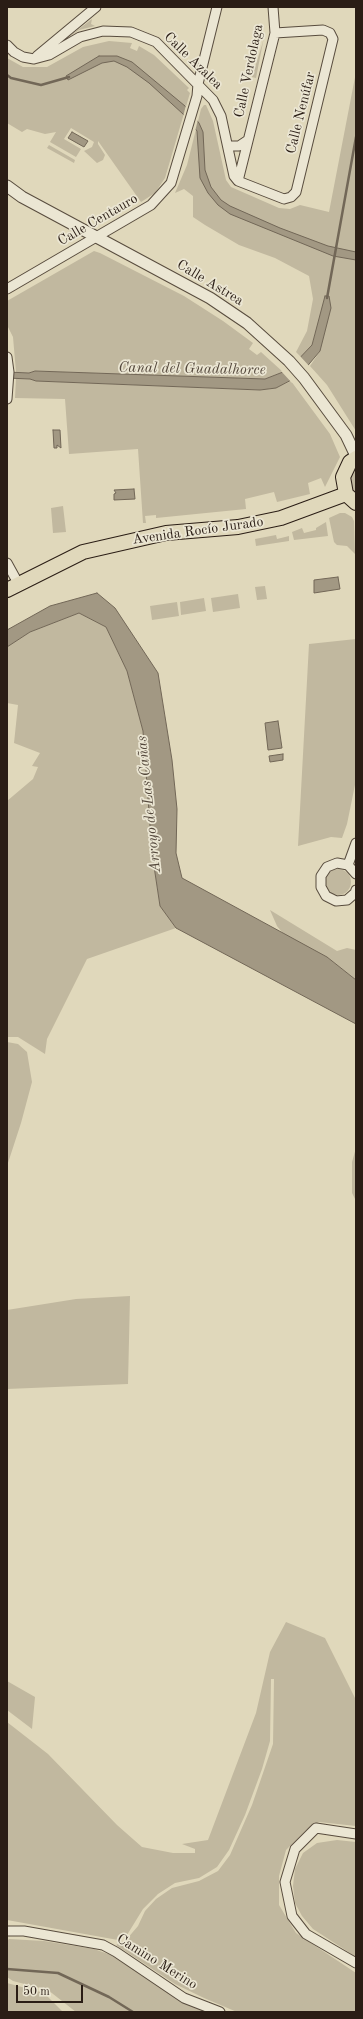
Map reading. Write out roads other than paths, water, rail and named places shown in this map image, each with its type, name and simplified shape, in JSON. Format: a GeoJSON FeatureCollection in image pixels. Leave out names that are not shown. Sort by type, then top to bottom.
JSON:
{"type":"FeatureCollection","features":[{"type":"Feature","properties":{"kind":"main road"},"geometry":{"type":"LineString","coordinates":[[351,499],[343,477],[350,462],[356,457]]}},
{"type":"Feature","properties":{"kind":"main road","name":"Avenida Rocío Jurado"},"geometry":{"type":"LineString","coordinates":[[12,586],[83,552],[166,533],[238,527],[274,520],[351,499]]}},
{"type":"Feature","properties":{"kind":"street"},"geometry":{"type":"LineString","coordinates":[[7,45],[14,52],[23,57],[34,59],[96,7]]}},
{"type":"Feature","properties":{"kind":"street","name":"Calle Centauro"},"geometry":{"type":"LineString","coordinates":[[7,289],[151,206],[171,183],[197,99],[198,84],[217,7]]}},
{"type":"Feature","properties":{"kind":"street","name":"Calle Verdolaga"},"geometry":{"type":"LineString","coordinates":[[238,181],[275,32],[272,7]]}},
{"type":"Feature","properties":{"kind":"street","name":"Calle Nenúfar"},"geometry":{"type":"LineString","coordinates":[[238,181],[284,199],[291,197],[296,192],[333,39],[330,33],[324,30],[275,32]]}},
{"type":"Feature","properties":{"kind":"street","name":"Calle Azalea"},"geometry":{"type":"LineString","coordinates":[[34,59],[49,54],[80,37],[103,31],[131,32],[156,42],[213,100],[219,110],[234,176],[238,181]]}},
{"type":"Feature","properties":{"kind":"street","name":"Calle Verdolaga"},"geometry":{"type":"LineString","coordinates":[[228,146],[239,146],[248,140]]}},
{"type":"Feature","properties":{"kind":"street","name":"Calle Astrea"},"geometry":{"type":"LineString","coordinates":[[7,186],[22,197],[210,298],[247,323],[289,361],[304,378],[346,436],[356,457]]}},
{"type":"Feature","properties":{"kind":"street"},"geometry":{"type":"LineString","coordinates":[[7,357],[9,383],[7,399]]}},
{"type":"Feature","properties":{"kind":"street"},"geometry":{"type":"LineString","coordinates":[[7,563],[12,586]]}},
{"type":"Feature","properties":{"kind":"street"},"geometry":{"type":"LineString","coordinates":[[348,865],[356,843]]}},
{"type":"Feature","properties":{"kind":"street"},"geometry":{"type":"LineString","coordinates":[[356,874],[348,865],[337,863],[327,867],[321,876],[321,887],[326,896],[336,901],[347,900],[355,893],[356,890]]}},
{"type":"Feature","properties":{"kind":"street"},"geometry":{"type":"LineString","coordinates":[[356,1834],[316,1828],[295,1849],[285,1882],[292,1916],[306,1934],[356,1963]]}},
{"type":"Feature","properties":{"kind":"street","name":"Camino Merino"},"geometry":{"type":"LineString","coordinates":[[7,1931],[24,1931],[103,1945],[116,1952],[184,1998],[220,2012]]}},
{"type":"Feature","properties":{"kind":"water"},"geometry":{"type":"Polygon","coordinates":[[[99,56],[117,56],[132,62],[185,106],[199,123],[203,132],[205,170],[211,187],[221,200],[230,206],[280,228],[328,246],[356,252],[356,260],[333,256],[230,214],[218,205],[208,193],[200,178],[197,131],[183,114],[149,83],[127,67],[114,61],[102,63],[68,80],[66,76],[99,56]]]}},
{"type":"Feature","properties":{"kind":"water"},"geometry":{"type":"Polygon","coordinates":[[[72,132],[88,141],[84,147],[68,138],[72,132]]]}},
{"type":"Feature","properties":{"kind":"water"},"geometry":{"type":"Polygon","coordinates":[[[325,296],[329,296],[331,308],[320,351],[299,376],[276,388],[260,390],[36,381],[30,379],[7,378],[7,372],[29,373],[35,371],[265,379],[283,372],[293,365],[312,345],[325,296]]]}},
{"type":"Feature","properties":{"kind":"water"},"geometry":{"type":"Polygon","coordinates":[[[53,430],[60,430],[61,448],[57,445],[57,448],[54,448],[53,430]]]}},
{"type":"Feature","properties":{"kind":"water"},"geometry":{"type":"Polygon","coordinates":[[[134,489],[135,499],[114,500],[114,494],[116,493],[114,490],[134,489]]]}},
{"type":"Feature","properties":{"kind":"water"},"geometry":{"type":"Polygon","coordinates":[[[338,577],[340,589],[314,593],[314,580],[338,577]]]}},
{"type":"Feature","properties":{"kind":"water","name":"Arroyo de Las Cañas"},"geometry":{"type":"Polygon","coordinates":[[[97,593],[115,608],[158,673],[172,760],[177,809],[176,853],[182,878],[327,957],[356,980],[356,1024],[176,928],[160,906],[152,853],[143,731],[127,671],[106,627],[79,613],[30,632],[7,647],[7,630],[50,606],[97,593]]]}},
{"type":"Feature","properties":{"kind":"water"},"geometry":{"type":"Polygon","coordinates":[[[278,721],[282,748],[268,750],[265,723],[278,721]]]}},
{"type":"Feature","properties":{"kind":"water"},"geometry":{"type":"Polygon","coordinates":[[[283,754],[283,760],[270,762],[269,756],[283,754]]]}},
{"type":"Feature","properties":{"kind":"waterway"},"geometry":{"type":"LineString","coordinates":[[7,75],[11,78],[41,85],[69,77]]}},
{"type":"Feature","properties":{"kind":"waterway","name":"Canal del Guadalhorce"},"geometry":{"type":"LineString","coordinates":[[327,298],[356,137]]}},
{"type":"Feature","properties":{"kind":"waterway"},"geometry":{"type":"LineString","coordinates":[[7,1969],[58,1973],[109,1997],[133,2012]]}}]}
